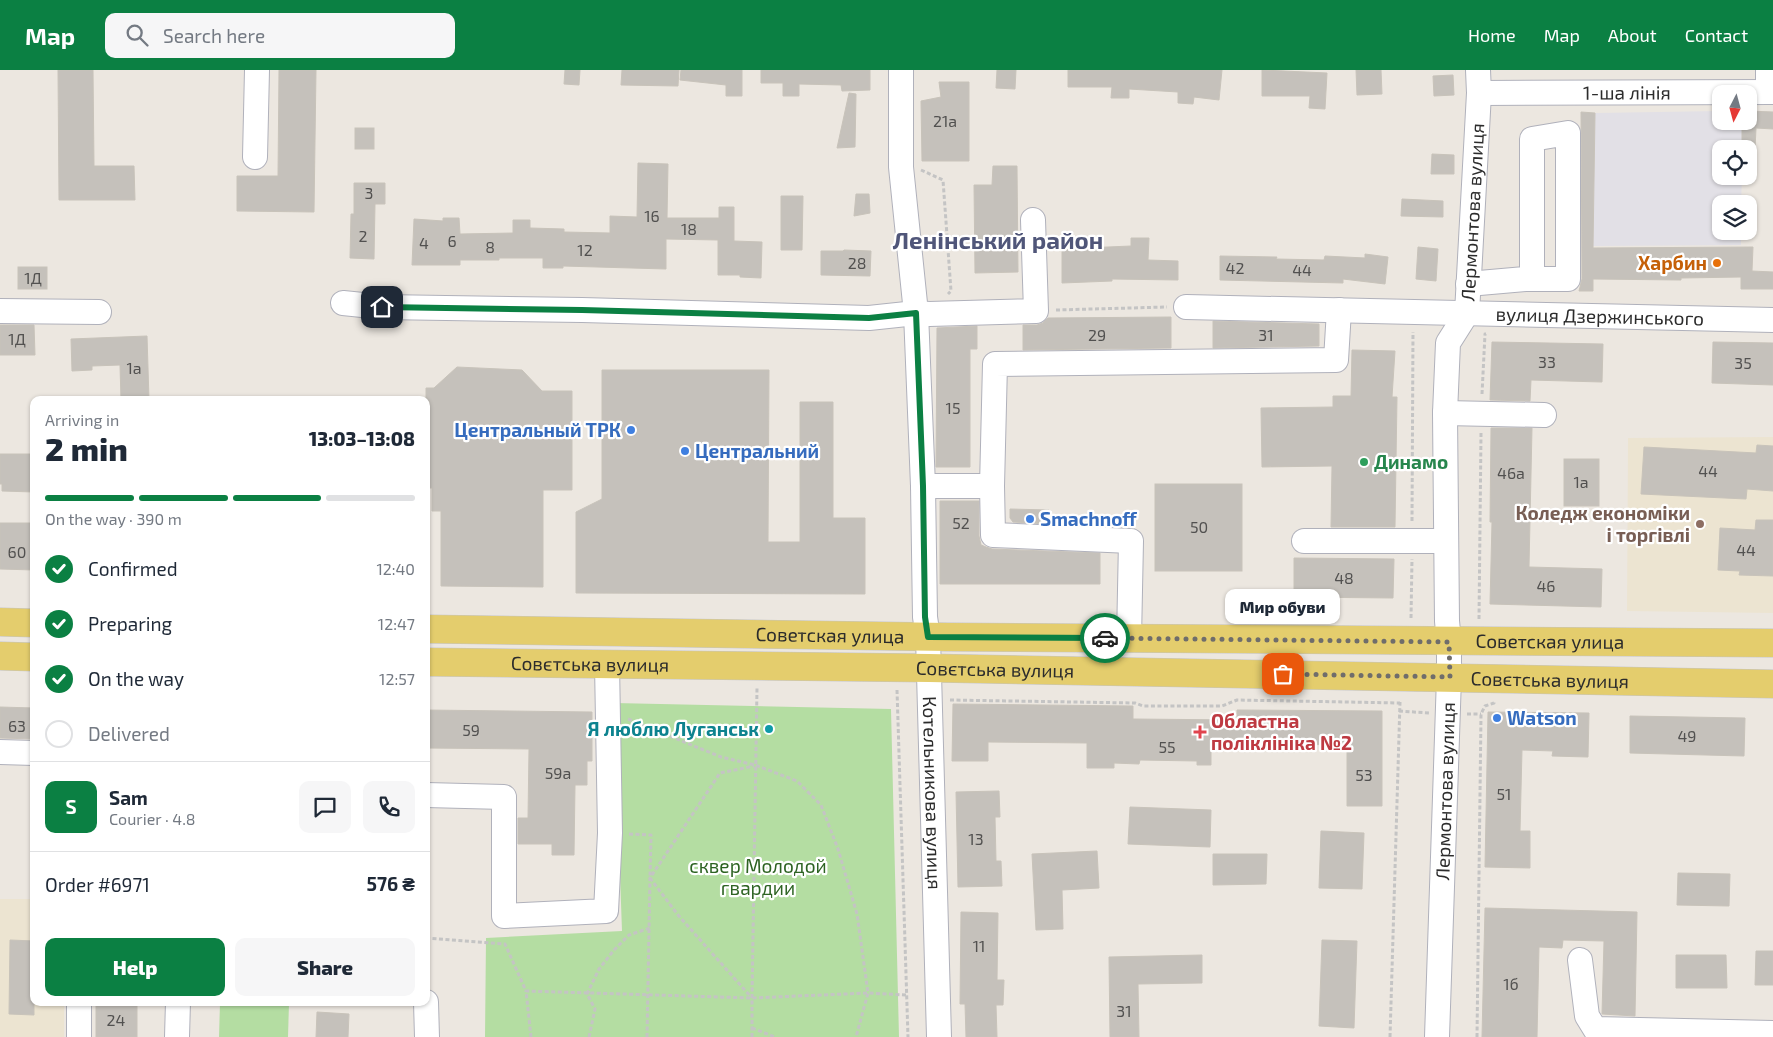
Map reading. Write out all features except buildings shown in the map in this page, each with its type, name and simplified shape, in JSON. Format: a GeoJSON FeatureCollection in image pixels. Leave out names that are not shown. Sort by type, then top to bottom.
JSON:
{"type":"FeatureCollection","features":[{"type":"Feature","properties":{"kind":"main road"},"geometry":{"type":"LineString","coordinates":[[0,622],[30,622]]}},
{"type":"Feature","properties":{"kind":"main road","name":"Советская улица"},"geometry":{"type":"LineString","coordinates":[[430,629],[928,637],[1773,643]]}},
{"type":"Feature","properties":{"kind":"main road"},"geometry":{"type":"LineString","coordinates":[[0,656],[30,657]]}},
{"type":"Feature","properties":{"kind":"main road","name":"Совєтська вулиця"},"geometry":{"type":"LineString","coordinates":[[430,662],[929,668],[1400,689],[1450,677],[1773,684]]}},
{"type":"Feature","properties":{"kind":"street"},"geometry":{"type":"LineString","coordinates":[[255,157],[257,70]]}},
{"type":"Feature","properties":{"kind":"street","name":"Котельникова вулиця"},"geometry":{"type":"LineString","coordinates":[[901,70],[901,167],[916,313],[923,486],[924,587],[928,637],[939,1037]]}},
{"type":"Feature","properties":{"kind":"street","name":"1-ша лінія"},"geometry":{"type":"LineString","coordinates":[[1478,81],[1770,85]]}},
{"type":"Feature","properties":{"kind":"street","name":"Лермонтова вулиця"},"geometry":{"type":"LineString","coordinates":[[1437,1037],[1450,677],[1447,621],[1445,413],[1448,342],[1467,313],[1478,81]]}},
{"type":"Feature","properties":{"kind":"street"},"geometry":{"type":"LineString","coordinates":[[1468,284],[1532,279],[1568,279],[1568,133],[1532,139],[1532,279]]}},
{"type":"Feature","properties":{"kind":"street"},"geometry":{"type":"LineString","coordinates":[[343,303],[382,307],[582,310],[869,318],[916,313],[1036,311],[1033,220]]}},
{"type":"Feature","properties":{"kind":"street","name":"вулиця Дзержинського"},"geometry":{"type":"LineString","coordinates":[[1186,306],[1773,320]]}},
{"type":"Feature","properties":{"kind":"street"},"geometry":{"type":"LineString","coordinates":[[1129,639],[1131,541],[993,535],[992,486],[995,364],[1336,360],[1339,310]]}},
{"type":"Feature","properties":{"kind":"street"},"geometry":{"type":"LineString","coordinates":[[0,311],[99,312]]}},
{"type":"Feature","properties":{"kind":"street"},"geometry":{"type":"LineString","coordinates":[[1445,413],[1544,415]]}},
{"type":"Feature","properties":{"kind":"street"},"geometry":{"type":"LineString","coordinates":[[923,486],[992,486]]}},
{"type":"Feature","properties":{"kind":"street"},"geometry":{"type":"LineString","coordinates":[[1304,541],[1446,540]]}},
{"type":"Feature","properties":{"kind":"street"},"geometry":{"type":"LineString","coordinates":[[430,795],[504,797],[504,916],[606,911],[610,833],[607,664]]}},
{"type":"Feature","properties":{"kind":"street"},"geometry":{"type":"LineString","coordinates":[[0,752],[30,753]]}},
{"type":"Feature","properties":{"kind":"street"},"geometry":{"type":"LineString","coordinates":[[1580,960],[1587,1016],[1595,1029],[1773,1033]]}},
{"type":"Feature","properties":{"kind":"street"},"geometry":{"type":"LineString","coordinates":[[79,1006],[79,1037]]}},
{"type":"Feature","properties":{"kind":"street"},"geometry":{"type":"LineString","coordinates":[[177,1037],[178,1006]]}},
{"type":"Feature","properties":{"kind":"street"},"geometry":{"type":"LineString","coordinates":[[426,1006],[427,1037]]}},
{"type":"Feature","properties":{"kind":"path"},"geometry":{"type":"LineString","coordinates":[[1036,311],[1186,306]]}},
{"type":"Feature","properties":{"kind":"path"},"geometry":{"type":"LineString","coordinates":[[1411,621],[1412,326]]}},
{"type":"Feature","properties":{"kind":"path"},"geometry":{"type":"LineString","coordinates":[[1477,1037],[1481,714],[1485,706],[1494,702],[1493,678]]}},
{"type":"Feature","properties":{"kind":"path"},"geometry":{"type":"LineString","coordinates":[[752,1037],[757,687]]}},
{"type":"Feature","properties":{"kind":"path"},"geometry":{"type":"LineString","coordinates":[[949,700],[1135,703],[1143,706],[1222,706],[1237,700],[1400,689],[1390,1037]]}},
{"type":"Feature","properties":{"kind":"path"},"geometry":{"type":"LineString","coordinates":[[897,690],[908,1037]]}},
{"type":"Feature","properties":{"kind":"path"},"geometry":{"type":"LineString","coordinates":[[608,711],[721,757],[755,765],[797,781],[821,805],[838,849],[857,914],[868,993],[856,1037]]}},
{"type":"Feature","properties":{"kind":"path"},"geometry":{"type":"LineString","coordinates":[[650,878],[720,773],[755,765]]}},
{"type":"Feature","properties":{"kind":"path"},"geometry":{"type":"LineString","coordinates":[[610,833],[650,835],[647,1037]]}},
{"type":"Feature","properties":{"kind":"path"},"geometry":{"type":"LineString","coordinates":[[650,878],[678,915],[752,998]]}},
{"type":"Feature","properties":{"kind":"path"},"geometry":{"type":"LineString","coordinates":[[587,994],[598,969],[614,950],[630,935],[650,928]]}},
{"type":"Feature","properties":{"kind":"path"},"geometry":{"type":"LineString","coordinates":[[430,938],[505,944],[526,992],[531,1037]]}},
{"type":"Feature","properties":{"kind":"path"},"geometry":{"type":"LineString","coordinates":[[526,992],[752,998],[868,993],[906,995]]}},
{"type":"Feature","properties":{"kind":"path"},"geometry":{"type":"LineString","coordinates":[[587,994],[595,1009],[589,1037]]}},
{"type":"Feature","properties":{"kind":"path"},"geometry":{"type":"LineString","coordinates":[[752,1028],[775,1037]]}},
{"type":"Feature","properties":{"kind":"shaded area"},"geometry":{"type":"Polygon","coordinates":[[[1712,111],[1712,130],[1742,130],[1742,140],[1712,140],[1712,185],[1742,185],[1741,195],[1712,195],[1712,240],[1741,240],[1741,245],[1593,246],[1595,113],[1712,111]]]}},
{"type":"Feature","properties":{"kind":"shaded area","name":"Коледж економіки і торгівлі"},"geometry":{"type":"Polygon","coordinates":[[[1773,437],[1773,613],[1627,611],[1628,438],[1773,437]]]}},
{"type":"Feature","properties":{"kind":"shaded area"},"geometry":{"type":"Polygon","coordinates":[[[0,899],[30,899],[30,1006],[64,1006],[64,1037],[0,1037],[0,899]]]}},
{"type":"Feature","properties":{"kind":"green space","name":"сквер Молодой гвардии"},"geometry":{"type":"Polygon","coordinates":[[[614,703],[891,709],[899,1037],[485,1037],[486,938],[622,931],[614,703]]]}},
{"type":"Feature","properties":{"kind":"green space"},"geometry":{"type":"Polygon","coordinates":[[[220,1006],[289,1006],[288,1037],[219,1037],[220,1006]]]}},
{"type":"Feature","properties":{"kind":"way so far"},"geometry":{"type":"LineString","coordinates":[[1105,638],[1449,642],[1450,677],[1283,674]]}},
{"type":"Feature","properties":{"kind":"place","name":"Харбин"},"geometry":{"type":"Point","coordinates":[1717,263]}},
{"type":"Feature","properties":{"kind":"place","name":"Центральный ТРК"},"geometry":{"type":"Point","coordinates":[631,430]}},
{"type":"Feature","properties":{"kind":"place","name":"Центральний"},"geometry":{"type":"Point","coordinates":[685,451]}},
{"type":"Feature","properties":{"kind":"place","name":"Динамо"},"geometry":{"type":"Point","coordinates":[1364,462]}},
{"type":"Feature","properties":{"kind":"place","name":"Smachnoff"},"geometry":{"type":"Point","coordinates":[1030,519]}},
{"type":"Feature","properties":{"kind":"place","name":"Коледж економіки і торгівлі"},"geometry":{"type":"Point","coordinates":[1700,524]}},
{"type":"Feature","properties":{"kind":"place","name":"Мир обуви"},"geometry":{"type":"Point","coordinates":[1283,674]}},
{"type":"Feature","properties":{"kind":"place","name":"Watson"},"geometry":{"type":"Point","coordinates":[1497,718]}},
{"type":"Feature","properties":{"kind":"place","name":"Я люблю Луганськ"},"geometry":{"type":"Point","coordinates":[769,729]}},
{"type":"Feature","properties":{"kind":"place","name":"Областна поліклініка №2"},"geometry":{"type":"Point","coordinates":[1200,732]}},
{"type":"Feature","properties":{"kind":"district","name":"Ленінський район"},"geometry":{"type":"Point","coordinates":[998,241]}},
{"type":"Feature","properties":{"kind":"route"},"geometry":{"type":"LineString","coordinates":[[382,307],[582,310],[869,318],[916,313],[923,486],[925,617],[928,637],[1105,638]]}}]}
